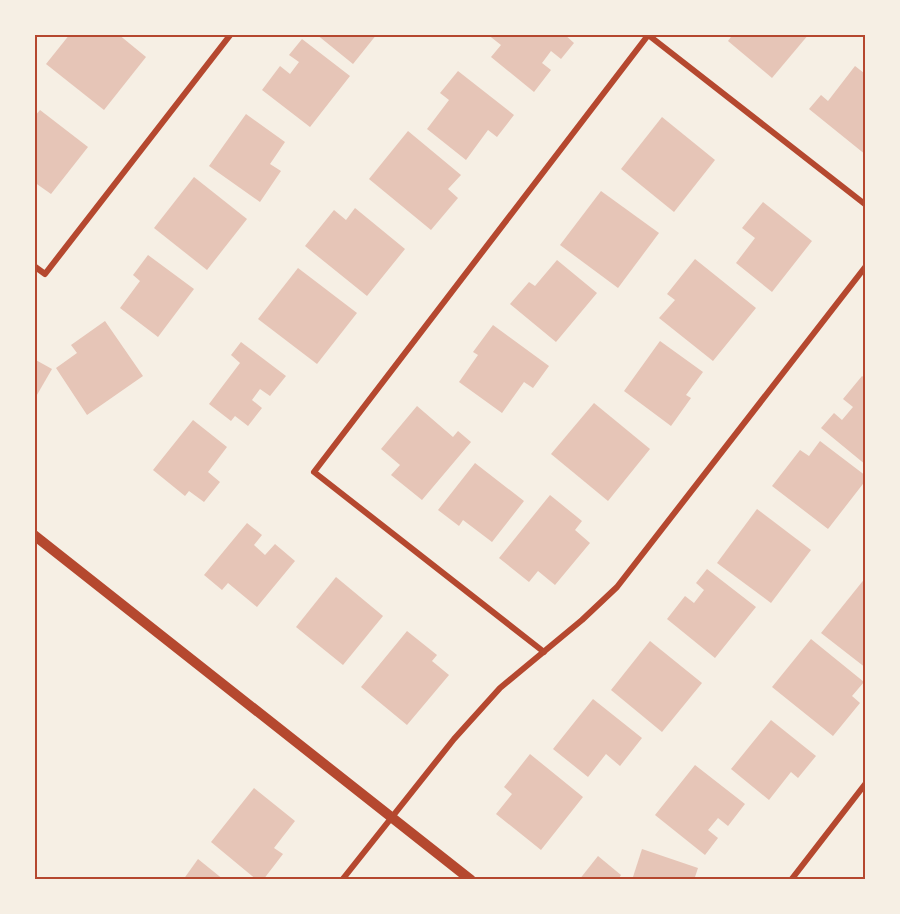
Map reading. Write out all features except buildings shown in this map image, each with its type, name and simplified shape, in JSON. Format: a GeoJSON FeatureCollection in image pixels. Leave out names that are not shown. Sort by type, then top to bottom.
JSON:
{"type":"FeatureCollection","features":[{"type":"Feature","properties":{"kind":"street"},"geometry":{"type":"LineString","coordinates":[[34,266],[45,274],[231,34]]}},
{"type":"Feature","properties":{"kind":"street"},"geometry":{"type":"LineString","coordinates":[[544,652],[315,472],[648,35],[866,205]]}},
{"type":"Feature","properties":{"kind":"street"},"geometry":{"type":"LineString","coordinates":[[342,879],[454,739],[500,688],[617,587],[866,266]]}},
{"type":"Feature","properties":{"kind":"street"},"geometry":{"type":"LineString","coordinates":[[34,535],[471,879]]}},
{"type":"Feature","properties":{"kind":"street"},"geometry":{"type":"LineString","coordinates":[[791,879],[866,783]]}}]}
